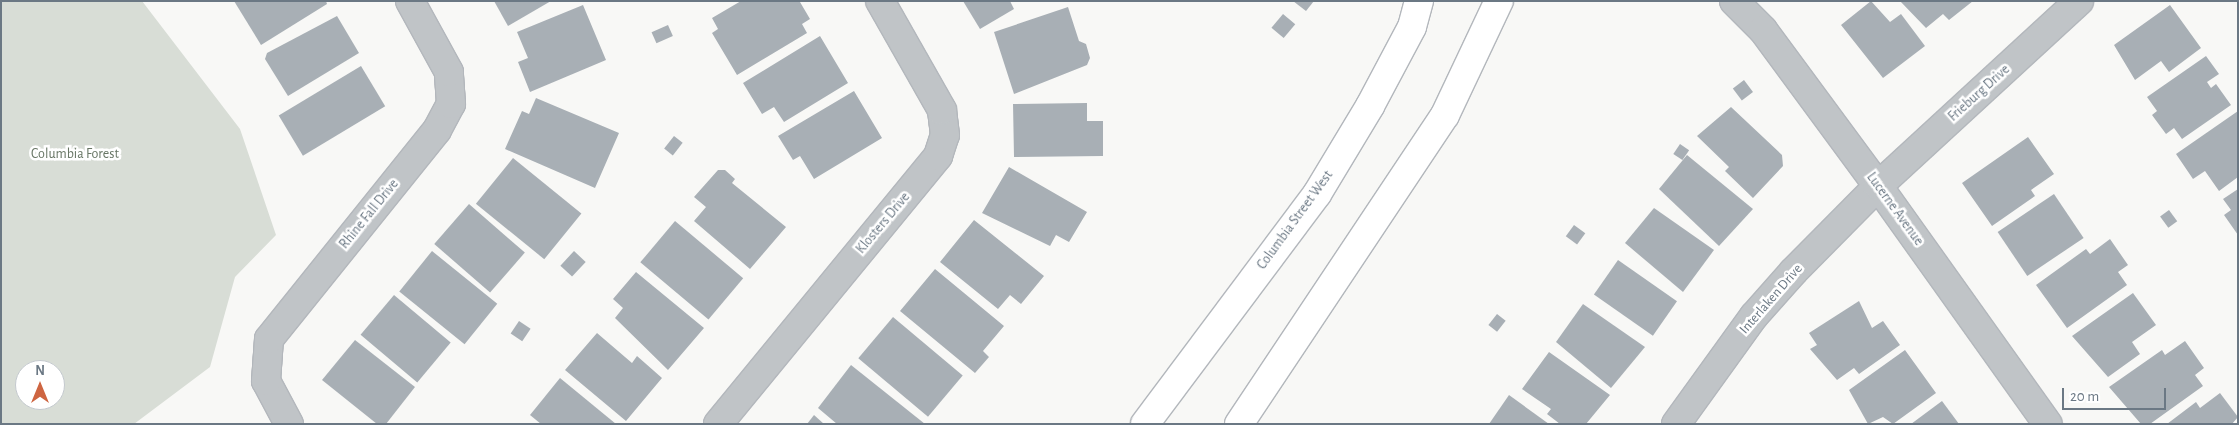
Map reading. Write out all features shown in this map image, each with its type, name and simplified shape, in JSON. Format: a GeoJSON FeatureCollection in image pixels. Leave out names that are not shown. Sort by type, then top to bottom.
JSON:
{"type":"FeatureCollection","features":[{"type":"Feature","properties":{"kind":"main road","name":"Columbia Street West"},"geometry":{"type":"LineString","coordinates":[[1145,424],[1317,194],[1370,106],[1412,27],[1419,1]]}},
{"type":"Feature","properties":{"kind":"main road"},"geometry":{"type":"LineString","coordinates":[[1239,424],[1444,115],[1499,1]]}},
{"type":"Feature","properties":{"kind":"street","name":"Rhine Fall Drive"},"geometry":{"type":"LineString","coordinates":[[289,424],[266,381],[269,339],[436,130],[451,104],[449,72],[410,1]]}},
{"type":"Feature","properties":{"kind":"street","name":"Klosters Drive"},"geometry":{"type":"LineString","coordinates":[[718,424],[938,156],[945,136],[942,110],[880,1]]}},
{"type":"Feature","properties":{"kind":"street","name":"Lucerne Avenue"},"geometry":{"type":"LineString","coordinates":[[1734,1],[1763,30],[1878,186],[2048,424]]}},
{"type":"Feature","properties":{"kind":"street","name":"Frieburg Drive"},"geometry":{"type":"LineString","coordinates":[[1878,186],[2079,1]]}},
{"type":"Feature","properties":{"kind":"street","name":"Interlaken Drive"},"geometry":{"type":"LineString","coordinates":[[1676,424],[1754,316],[1878,186]]}},
{"type":"Feature","properties":{"kind":"green space","name":"Columbia Forest"},"geometry":{"type":"Polygon","coordinates":[[[1,1],[142,1],[240,129],[276,235],[235,277],[210,367],[134,424],[1,424],[1,1]]]}},
{"type":"Feature","properties":{"kind":"building"},"geometry":{"type":"Polygon","coordinates":[[[234,1],[326,1],[327,4],[261,45],[234,1]]]}},
{"type":"Feature","properties":{"kind":"building"},"geometry":{"type":"Polygon","coordinates":[[[494,1],[551,1],[508,26],[494,1]]]}},
{"type":"Feature","properties":{"kind":"building"},"geometry":{"type":"Polygon","coordinates":[[[741,1],[800,2],[810,19],[802,24],[807,33],[737,75],[712,33],[718,29],[712,18],[741,1]]]}},
{"type":"Feature","properties":{"kind":"building"},"geometry":{"type":"Polygon","coordinates":[[[963,1],[1010,1],[1014,9],[980,29],[963,1]]]}},
{"type":"Feature","properties":{"kind":"building"},"geometry":{"type":"Polygon","coordinates":[[[1293,1],[1314,1],[1306,11],[1293,1]]]}},
{"type":"Feature","properties":{"kind":"building"},"geometry":{"type":"Polygon","coordinates":[[[1871,1],[1890,22],[1901,14],[1925,46],[1883,78],[1841,25],[1871,1]]]}},
{"type":"Feature","properties":{"kind":"building"},"geometry":{"type":"Polygon","coordinates":[[[1900,1],[1973,1],[1949,20],[1943,14],[1926,28],[1900,1]]]}},
{"type":"Feature","properties":{"kind":"building"},"geometry":{"type":"Polygon","coordinates":[[[583,5],[606,60],[530,92],[518,62],[528,58],[517,32],[583,5]]]}},
{"type":"Feature","properties":{"kind":"building"},"geometry":{"type":"Polygon","coordinates":[[[2170,5],[2201,48],[2169,72],[2161,61],[2135,80],[2114,45],[2170,5]]]}},
{"type":"Feature","properties":{"kind":"building"},"geometry":{"type":"Polygon","coordinates":[[[1068,7],[1079,41],[1086,44],[1090,58],[1087,65],[1014,94],[994,32],[1068,7]]]}},
{"type":"Feature","properties":{"kind":"building"},"geometry":{"type":"Polygon","coordinates":[[[1283,14],[1295,24],[1284,38],[1271,28],[1283,14]]]}},
{"type":"Feature","properties":{"kind":"building"},"geometry":{"type":"Polygon","coordinates":[[[337,16],[359,53],[288,96],[265,59],[267,53],[337,16]]]}},
{"type":"Feature","properties":{"kind":"building"},"geometry":{"type":"Polygon","coordinates":[[[668,25],[673,36],[656,43],[652,32],[668,25]]]}},
{"type":"Feature","properties":{"kind":"building"},"geometry":{"type":"Polygon","coordinates":[[[820,36],[848,83],[784,122],[774,107],[762,114],[743,83],[820,36]]]}},
{"type":"Feature","properties":{"kind":"building"},"geometry":{"type":"Polygon","coordinates":[[[2206,56],[2219,74],[2207,82],[2211,88],[2216,84],[2231,105],[2182,139],[2174,128],[2166,134],[2152,115],[2157,111],[2147,97],[2206,56]]]}},
{"type":"Feature","properties":{"kind":"building"},"geometry":{"type":"Polygon","coordinates":[[[361,66],[385,106],[303,156],[279,115],[361,66]]]}},
{"type":"Feature","properties":{"kind":"building"},"geometry":{"type":"Polygon","coordinates":[[[1744,80],[1753,92],[1742,100],[1733,88],[1744,80]]]}},
{"type":"Feature","properties":{"kind":"building"},"geometry":{"type":"Polygon","coordinates":[[[854,91],[882,138],[814,179],[800,156],[793,160],[778,136],[854,91]]]}},
{"type":"Feature","properties":{"kind":"building"},"geometry":{"type":"Polygon","coordinates":[[[536,98],[619,133],[595,188],[505,149],[522,111],[529,114],[536,98]]]}},
{"type":"Feature","properties":{"kind":"building"},"geometry":{"type":"Polygon","coordinates":[[[1087,103],[1087,121],[1103,121],[1103,156],[1014,157],[1013,104],[1087,103]]]}},
{"type":"Feature","properties":{"kind":"building"},"geometry":{"type":"Polygon","coordinates":[[[1731,107],[1782,155],[1783,166],[1753,198],[1725,171],[1729,167],[1697,136],[1731,107]]]}},
{"type":"Feature","properties":{"kind":"building"},"geometry":{"type":"Polygon","coordinates":[[[2238,111],[2238,177],[2219,191],[2205,171],[2193,179],[2176,154],[2238,111]]]}},
{"type":"Feature","properties":{"kind":"building"},"geometry":{"type":"Polygon","coordinates":[[[674,136],[683,143],[673,155],[664,149],[674,136]]]}},
{"type":"Feature","properties":{"kind":"building"},"geometry":{"type":"Polygon","coordinates":[[[2028,137],[2054,174],[2031,190],[2035,196],[1992,226],[1962,183],[2028,137]]]}},
{"type":"Feature","properties":{"kind":"building"},"geometry":{"type":"Polygon","coordinates":[[[1680,144],[1689,150],[1682,160],[1673,154],[1680,144]]]}},
{"type":"Feature","properties":{"kind":"building"},"geometry":{"type":"Polygon","coordinates":[[[1687,155],[1753,209],[1719,246],[1659,189],[1687,155]]]}},
{"type":"Feature","properties":{"kind":"building"},"geometry":{"type":"Polygon","coordinates":[[[513,158],[581,213],[544,259],[476,204],[513,158]]]}},
{"type":"Feature","properties":{"kind":"building"},"geometry":{"type":"Polygon","coordinates":[[[1009,167],[1087,212],[1069,242],[1056,235],[1050,246],[982,213],[1009,167]]]}},
{"type":"Feature","properties":{"kind":"building"},"geometry":{"type":"Polygon","coordinates":[[[718,170],[725,170],[735,179],[732,183],[786,227],[750,269],[694,221],[706,207],[694,197],[718,170]]]}},
{"type":"Feature","properties":{"kind":"building"},"geometry":{"type":"Polygon","coordinates":[[[2238,189],[2238,235],[2224,215],[2231,210],[2223,199],[2238,189]]]}},
{"type":"Feature","properties":{"kind":"building"},"geometry":{"type":"Polygon","coordinates":[[[2054,194],[2084,238],[2027,276],[1998,232],[2054,194]]]}},
{"type":"Feature","properties":{"kind":"building"},"geometry":{"type":"Polygon","coordinates":[[[469,204],[525,253],[490,293],[434,244],[469,204]]]}},
{"type":"Feature","properties":{"kind":"building"},"geometry":{"type":"Polygon","coordinates":[[[1654,208],[1714,250],[1683,292],[1625,243],[1654,208]]]}},
{"type":"Feature","properties":{"kind":"building"},"geometry":{"type":"Polygon","coordinates":[[[2169,210],[2177,221],[2168,228],[2160,216],[2169,210]]]}},
{"type":"Feature","properties":{"kind":"building"},"geometry":{"type":"Polygon","coordinates":[[[974,220],[1044,276],[1021,304],[1010,295],[998,309],[940,262],[974,220]]]}},
{"type":"Feature","properties":{"kind":"building"},"geometry":{"type":"Polygon","coordinates":[[[675,221],[743,278],[708,320],[640,262],[675,221]]]}},
{"type":"Feature","properties":{"kind":"building"},"geometry":{"type":"Polygon","coordinates":[[[1574,225],[1585,233],[1577,245],[1566,236],[1574,225]]]}},
{"type":"Feature","properties":{"kind":"building"},"geometry":{"type":"Polygon","coordinates":[[[2110,239],[2128,265],[2118,272],[2127,285],[2067,328],[2036,285],[2086,249],[2090,254],[2110,239]]]}},
{"type":"Feature","properties":{"kind":"building"},"geometry":{"type":"Polygon","coordinates":[[[432,251],[497,304],[465,344],[399,291],[432,251]]]}},
{"type":"Feature","properties":{"kind":"building"},"geometry":{"type":"Polygon","coordinates":[[[574,251],[586,262],[572,277],[560,266],[574,251]]]}},
{"type":"Feature","properties":{"kind":"building"},"geometry":{"type":"Polygon","coordinates":[[[1618,260],[1677,301],[1653,336],[1594,294],[1618,260]]]}},
{"type":"Feature","properties":{"kind":"building"},"geometry":{"type":"Polygon","coordinates":[[[935,269],[1004,326],[983,351],[989,357],[975,373],[900,311],[935,269]]]}},
{"type":"Feature","properties":{"kind":"building"},"geometry":{"type":"Polygon","coordinates":[[[636,272],[704,328],[668,370],[615,318],[623,308],[613,299],[636,272]]]}},
{"type":"Feature","properties":{"kind":"building"},"geometry":{"type":"Polygon","coordinates":[[[2133,293],[2156,325],[2132,342],[2140,354],[2108,377],[2072,336],[2133,293]]]}},
{"type":"Feature","properties":{"kind":"building"},"geometry":{"type":"Polygon","coordinates":[[[394,295],[451,343],[417,382],[361,335],[394,295]]]}},
{"type":"Feature","properties":{"kind":"building"},"geometry":{"type":"Polygon","coordinates":[[[1859,301],[1872,328],[1883,321],[1900,345],[1859,374],[1854,368],[1837,380],[1810,349],[1817,345],[1809,333],[1859,301]]]}},
{"type":"Feature","properties":{"kind":"building"},"geometry":{"type":"Polygon","coordinates":[[[1583,304],[1645,347],[1611,388],[1556,342],[1583,304]]]}},
{"type":"Feature","properties":{"kind":"building"},"geometry":{"type":"Polygon","coordinates":[[[1497,314],[1506,321],[1497,332],[1488,325],[1497,314]]]}},
{"type":"Feature","properties":{"kind":"building"},"geometry":{"type":"Polygon","coordinates":[[[893,317],[963,375],[928,417],[858,358],[893,317]]]}},
{"type":"Feature","properties":{"kind":"building"},"geometry":{"type":"Polygon","coordinates":[[[519,321],[531,329],[522,341],[511,333],[519,321]]]}},
{"type":"Feature","properties":{"kind":"building"},"geometry":{"type":"Polygon","coordinates":[[[597,333],[632,363],[637,356],[662,378],[626,421],[565,370],[597,333]]]}},
{"type":"Feature","properties":{"kind":"building"},"geometry":{"type":"Polygon","coordinates":[[[355,340],[415,387],[386,424],[377,424],[322,380],[355,340]]]}},
{"type":"Feature","properties":{"kind":"building"},"geometry":{"type":"Polygon","coordinates":[[[2185,341],[2204,368],[2195,375],[2203,386],[2150,424],[2141,424],[2109,387],[2162,350],[2165,355],[2185,341]]]}},
{"type":"Feature","properties":{"kind":"building"},"geometry":{"type":"Polygon","coordinates":[[[1905,350],[1936,393],[1893,424],[1883,417],[1868,424],[1849,390],[1905,350]]]}},
{"type":"Feature","properties":{"kind":"building"},"geometry":{"type":"Polygon","coordinates":[[[1549,352],[1610,395],[1586,424],[1560,424],[1547,414],[1551,409],[1522,389],[1549,352]]]}},
{"type":"Feature","properties":{"kind":"building"},"geometry":{"type":"Polygon","coordinates":[[[851,365],[925,424],[837,424],[818,408],[851,365]]]}},
{"type":"Feature","properties":{"kind":"building"},"geometry":{"type":"Polygon","coordinates":[[[560,378],[616,424],[541,424],[530,415],[560,378]]]}},
{"type":"Feature","properties":{"kind":"building"},"geometry":{"type":"Polygon","coordinates":[[[2220,393],[2238,417],[2232,424],[2167,424],[2196,402],[2200,408],[2220,393]]]}},
{"type":"Feature","properties":{"kind":"building"},"geometry":{"type":"Polygon","coordinates":[[[1509,395],[1549,424],[1489,424],[1509,395]]]}},
{"type":"Feature","properties":{"kind":"building"},"geometry":{"type":"Polygon","coordinates":[[[1942,401],[1959,424],[1911,424],[1942,401]]]}},
{"type":"Feature","properties":{"kind":"building"},"geometry":{"type":"Polygon","coordinates":[[[814,415],[824,424],[807,424],[814,415]]]}}]}
